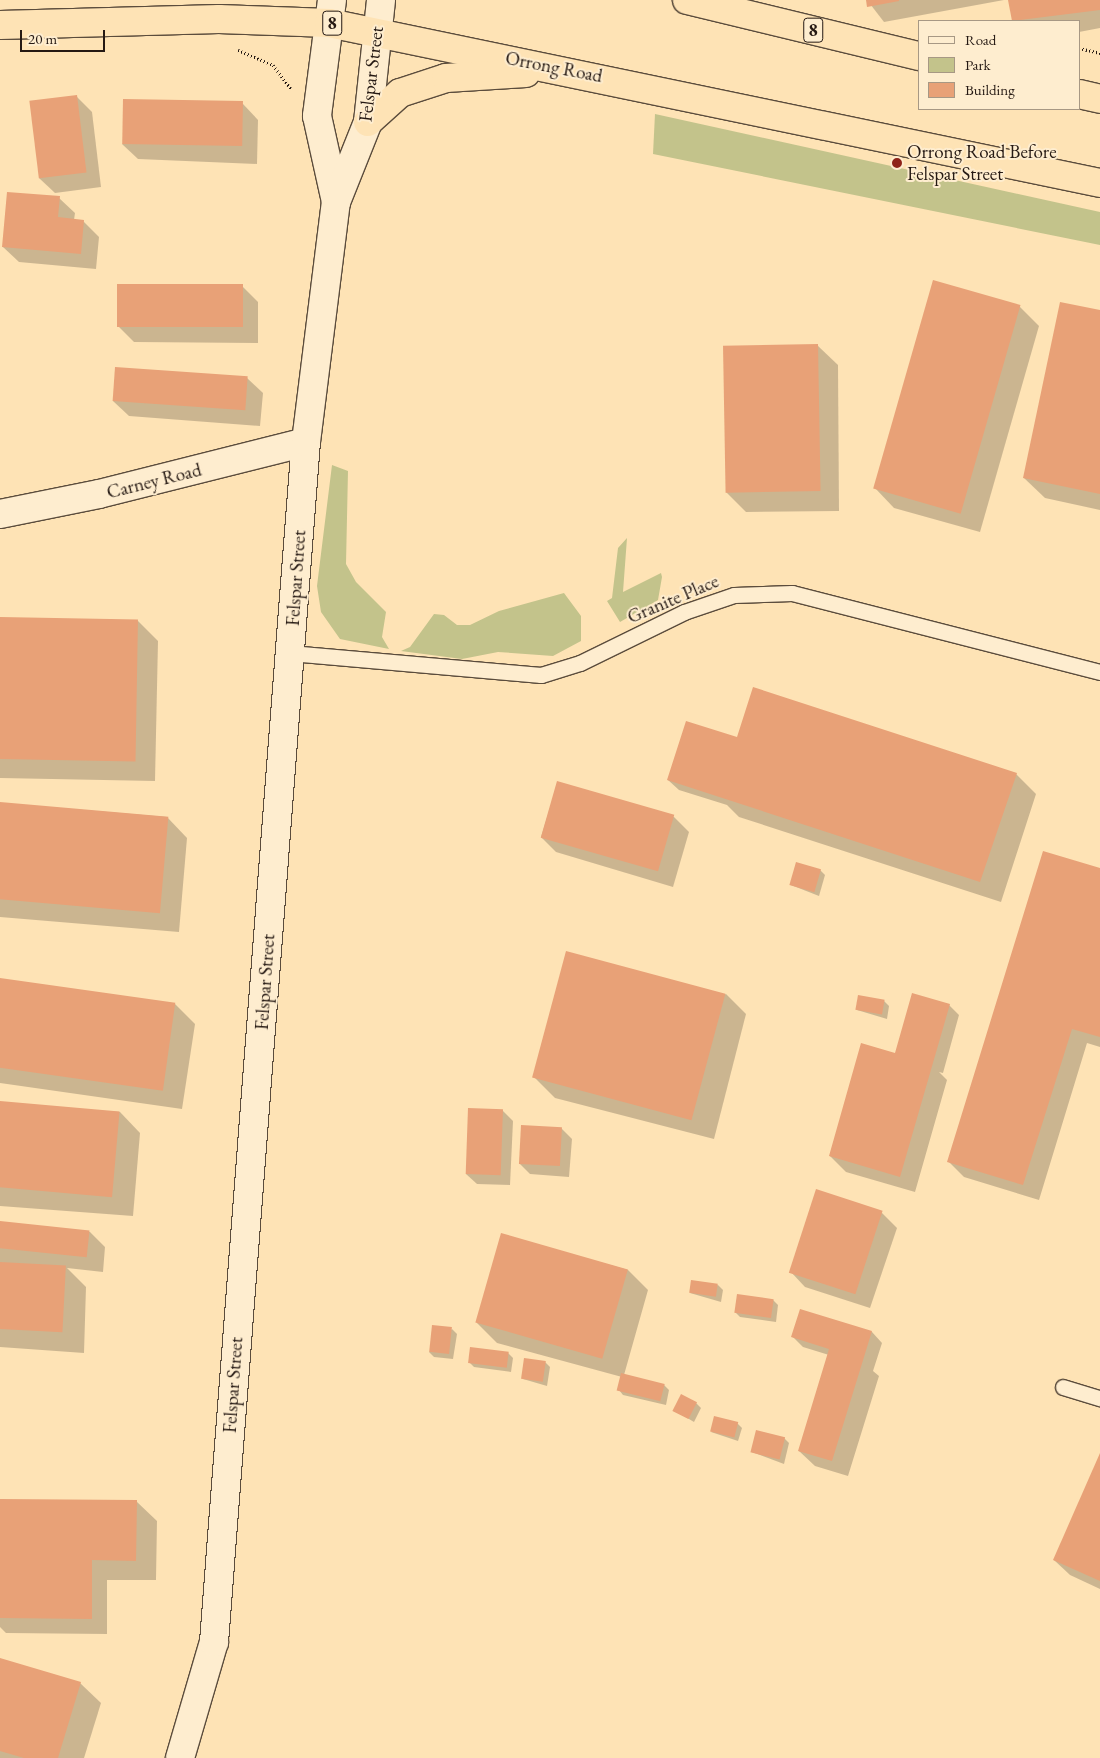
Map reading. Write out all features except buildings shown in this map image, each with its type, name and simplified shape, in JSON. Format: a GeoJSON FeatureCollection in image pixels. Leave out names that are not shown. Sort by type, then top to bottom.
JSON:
{"type":"FeatureCollection","features":[{"type":"Feature","properties":{"kind":"highway","name":"8"},"geometry":{"type":"LineString","coordinates":[[687,0],[918,56]]}},
{"type":"Feature","properties":{"kind":"highway","name":"Orrong Road"},"geometry":{"type":"LineString","coordinates":[[0,25],[219,19],[331,11],[375,31],[585,72],[1100,183]]}},
{"type":"Feature","properties":{"kind":"highway"},"geometry":{"type":"LineString","coordinates":[[368,122],[400,93],[446,78],[585,72]]}},
{"type":"Feature","properties":{"kind":"highway"},"geometry":{"type":"LineString","coordinates":[[1080,94],[1100,100]]}},
{"type":"Feature","properties":{"kind":"street","name":"Felspar Street"},"geometry":{"type":"LineString","coordinates":[[180,1758],[214,1642],[306,442],[336,202],[368,122],[375,31],[381,0]]}},
{"type":"Feature","properties":{"kind":"street","name":"Felspar Street"},"geometry":{"type":"LineString","coordinates":[[331,11],[317,116],[336,202]]}},
{"type":"Feature","properties":{"kind":"street","name":"Carney Road"},"geometry":{"type":"LineString","coordinates":[[0,514],[99,494],[306,442]]}},
{"type":"Feature","properties":{"kind":"lane","name":"Granite Place"},"geometry":{"type":"LineString","coordinates":[[290,653],[541,675],[580,663],[684,612],[734,595],[792,593],[1100,672]]}},
{"type":"Feature","properties":{"kind":"lane"},"geometry":{"type":"LineString","coordinates":[[1062,1387],[1100,1398]]}},
{"type":"Feature","properties":{"kind":"path"},"geometry":{"type":"LineString","coordinates":[[1080,48],[1100,53]]}},
{"type":"Feature","properties":{"kind":"path"},"geometry":{"type":"LineString","coordinates":[[234,50],[260,56],[273,65],[294,94]]}},
{"type":"Feature","properties":{"kind":"green space"},"geometry":{"type":"Polygon","coordinates":[[[655,114],[1100,212],[1100,245],[653,154],[655,114]]]}},
{"type":"Feature","properties":{"kind":"green space"},"geometry":{"type":"Polygon","coordinates":[[[332,465],[348,471],[346,564],[356,582],[386,612],[382,637],[389,649],[340,639],[321,612],[317,586],[332,465]]]}},
{"type":"Feature","properties":{"kind":"green space"},"geometry":{"type":"Polygon","coordinates":[[[627,538],[623,592],[661,573],[662,577],[658,600],[620,622],[607,601],[612,598],[618,548],[627,538]]]}},
{"type":"Feature","properties":{"kind":"green space"},"geometry":{"type":"Polygon","coordinates":[[[564,593],[581,616],[581,641],[553,656],[498,652],[462,659],[401,651],[410,647],[434,614],[444,615],[457,625],[470,625],[499,611],[564,593]]]}},
{"type":"Feature","properties":{"kind":"place","name":"Orrong Road Before Felspar Street"},"geometry":{"type":"Point","coordinates":[897,163]}}]}
